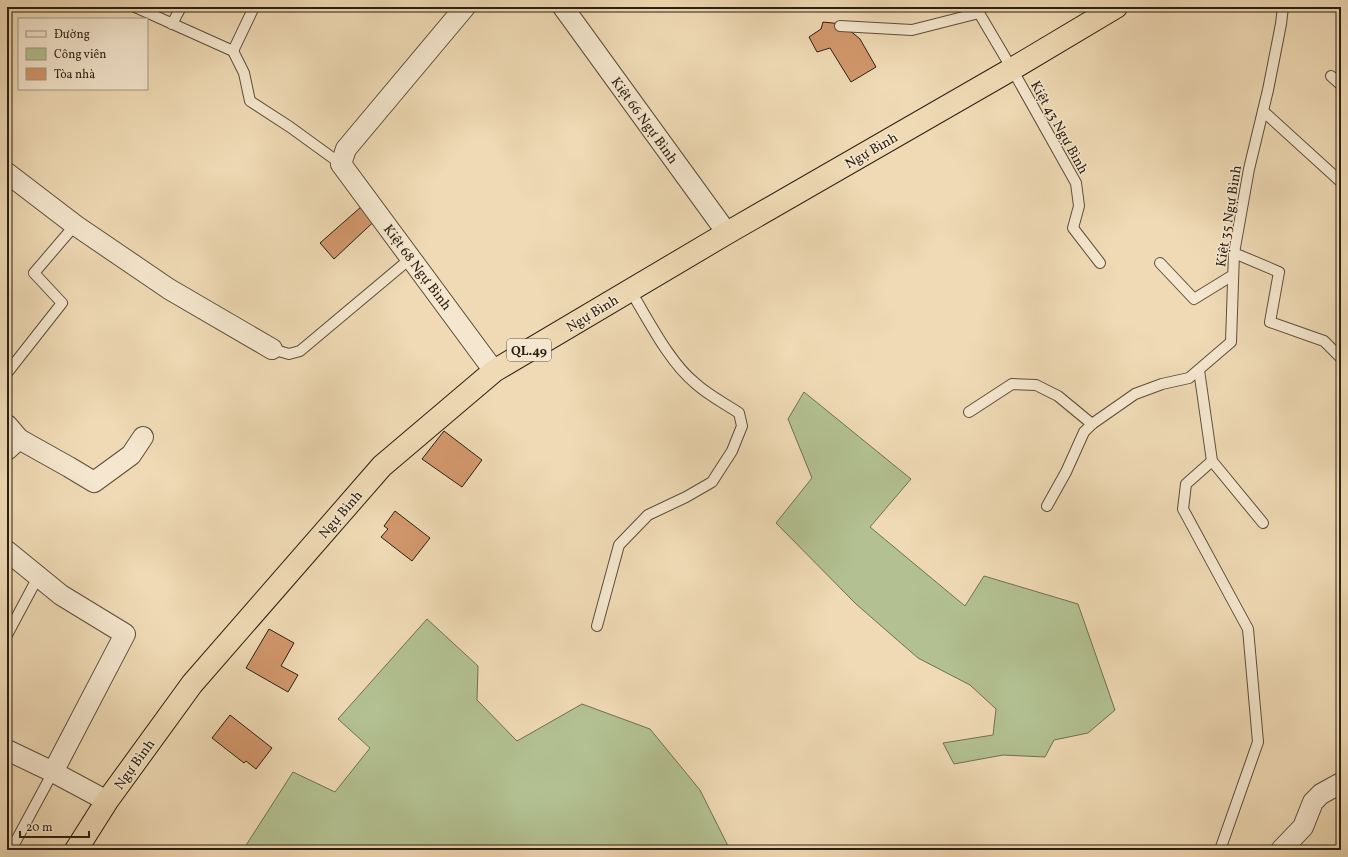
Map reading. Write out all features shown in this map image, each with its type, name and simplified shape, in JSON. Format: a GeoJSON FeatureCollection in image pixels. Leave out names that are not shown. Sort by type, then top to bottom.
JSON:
{"type":"FeatureCollection","features":[{"type":"Feature","properties":{"kind":"highway","name":"Ngự Bình"},"geometry":{"type":"LineString","coordinates":[[76,850],[107,801],[192,684],[382,466],[494,370],[1116,7]]}},
{"type":"Feature","properties":{"kind":"street"},"geometry":{"type":"LineString","coordinates":[[341,164],[346,149],[465,7]]}},
{"type":"Feature","properties":{"kind":"street","name":"Kiệt 66 Ngự Bình"},"geometry":{"type":"LineString","coordinates":[[563,7],[727,233]]}},
{"type":"Feature","properties":{"kind":"street","name":"Kiệt 68 Ngự Bình"},"geometry":{"type":"LineString","coordinates":[[341,164],[494,370]]}},
{"type":"Feature","properties":{"kind":"street"},"geometry":{"type":"LineString","coordinates":[[7,173],[75,225],[169,289],[272,349]]}},
{"type":"Feature","properties":{"kind":"street"},"geometry":{"type":"LineString","coordinates":[[11,438],[69,467],[94,482],[131,455],[143,437]]}},
{"type":"Feature","properties":{"kind":"street"},"geometry":{"type":"LineString","coordinates":[[7,551],[61,595],[125,634],[53,772]]}},
{"type":"Feature","properties":{"kind":"street"},"geometry":{"type":"LineString","coordinates":[[7,750],[53,772],[107,801]]}},
{"type":"Feature","properties":{"kind":"street"},"geometry":{"type":"LineString","coordinates":[[1281,850],[1303,827],[1313,802],[1321,794],[1341,783]]}},
{"type":"Feature","properties":{"kind":"lane"},"geometry":{"type":"LineString","coordinates":[[135,7],[233,51],[244,73],[250,101],[290,127],[341,164]]}},
{"type":"Feature","properties":{"kind":"lane"},"geometry":{"type":"LineString","coordinates":[[172,24],[181,7]]}},
{"type":"Feature","properties":{"kind":"lane"},"geometry":{"type":"LineString","coordinates":[[233,51],[254,7]]}},
{"type":"Feature","properties":{"kind":"lane","name":"Kiệt 35 Ngự Bình"},"geometry":{"type":"LineString","coordinates":[[1047,506],[1066,472],[1084,432],[1092,424],[1135,394],[1162,384],[1189,378],[1231,342],[1234,253],[1249,169],[1263,111],[1281,24],[1283,7]]}},
{"type":"Feature","properties":{"kind":"lane"},"geometry":{"type":"LineString","coordinates":[[840,26],[912,30],[976,10],[1012,69]]}},
{"type":"Feature","properties":{"kind":"lane","name":"Kiệt 43 Ngự Bình"},"geometry":{"type":"LineString","coordinates":[[1012,69],[1076,183],[1079,206],[1073,228],[1100,263]]}},
{"type":"Feature","properties":{"kind":"lane"},"geometry":{"type":"LineString","coordinates":[[1331,76],[1341,86]]}},
{"type":"Feature","properties":{"kind":"lane"},"geometry":{"type":"LineString","coordinates":[[1263,111],[1341,182]]}},
{"type":"Feature","properties":{"kind":"lane"},"geometry":{"type":"LineString","coordinates":[[7,373],[62,303],[34,273],[75,225]]}},
{"type":"Feature","properties":{"kind":"lane"},"geometry":{"type":"LineString","coordinates":[[1234,253],[1279,272],[1270,322],[1324,341],[1341,358]]}},
{"type":"Feature","properties":{"kind":"lane"},"geometry":{"type":"LineString","coordinates":[[272,349],[289,354],[300,351],[411,258]]}},
{"type":"Feature","properties":{"kind":"lane"},"geometry":{"type":"LineString","coordinates":[[1160,263],[1194,299],[1233,275]]}},
{"type":"Feature","properties":{"kind":"lane"},"geometry":{"type":"LineString","coordinates":[[597,626],[619,545],[648,515],[686,497],[712,482],[732,451],[742,426],[738,413],[694,383],[682,369],[666,349],[630,290]]}},
{"type":"Feature","properties":{"kind":"lane"},"geometry":{"type":"LineString","coordinates":[[1199,370],[1212,461],[1263,523]]}},
{"type":"Feature","properties":{"kind":"lane"},"geometry":{"type":"LineString","coordinates":[[969,412],[1012,384],[1036,386],[1058,396],[1092,424]]}},
{"type":"Feature","properties":{"kind":"lane"},"geometry":{"type":"LineString","coordinates":[[1212,461],[1186,484],[1183,510],[1248,629],[1258,742],[1220,850]]}},
{"type":"Feature","properties":{"kind":"lane"},"geometry":{"type":"LineString","coordinates":[[7,635],[38,577]]}},
{"type":"Feature","properties":{"kind":"lane"},"geometry":{"type":"LineString","coordinates":[[11,850],[53,772]]}},
{"type":"Feature","properties":{"kind":"green space"},"geometry":{"type":"Polygon","coordinates":[[[804,392],[911,479],[870,527],[965,606],[984,576],[1078,604],[1115,710],[1088,733],[1054,740],[1045,757],[1003,755],[954,764],[943,743],[993,735],[996,709],[970,685],[918,658],[856,604],[776,523],[812,478],[788,419],[804,392]]]}},
{"type":"Feature","properties":{"kind":"green space"},"geometry":{"type":"Polygon","coordinates":[[[427,619],[478,666],[477,700],[517,741],[582,704],[650,729],[700,790],[730,850],[243,850],[293,772],[335,792],[370,748],[338,719],[427,619]]]}},
{"type":"Feature","properties":{"kind":"building"},"geometry":{"type":"Polygon","coordinates":[[[823,22],[842,24],[860,39],[876,67],[851,82],[830,48],[817,52],[809,37],[821,29],[823,22]]]}},
{"type":"Feature","properties":{"kind":"building"},"geometry":{"type":"Polygon","coordinates":[[[370,199],[382,214],[334,259],[320,243],[370,199]]]}},
{"type":"Feature","properties":{"kind":"building"},"geometry":{"type":"Polygon","coordinates":[[[444,431],[482,460],[462,487],[422,459],[444,431]]]}},
{"type":"Feature","properties":{"kind":"building"},"geometry":{"type":"Polygon","coordinates":[[[395,511],[430,538],[412,561],[381,537],[388,529],[384,526],[395,511]]]}},
{"type":"Feature","properties":{"kind":"building"},"geometry":{"type":"Polygon","coordinates":[[[269,629],[294,643],[281,666],[298,675],[288,692],[246,668],[269,629]]]}},
{"type":"Feature","properties":{"kind":"building"},"geometry":{"type":"Polygon","coordinates":[[[230,715],[272,748],[256,769],[246,761],[244,763],[212,738],[230,715]]]}}]}
